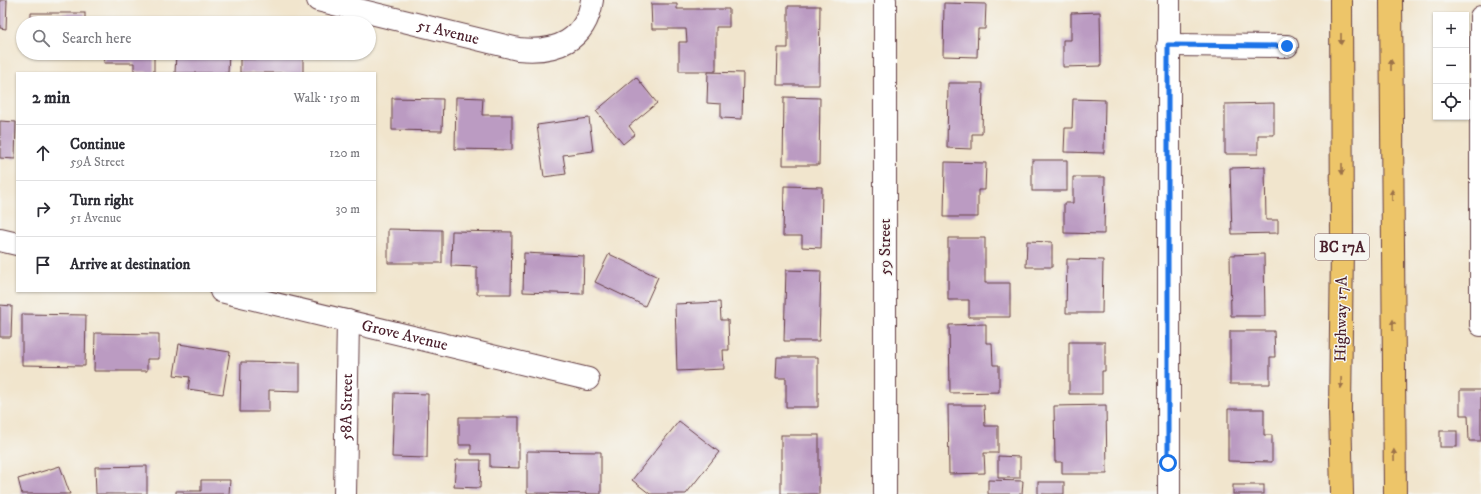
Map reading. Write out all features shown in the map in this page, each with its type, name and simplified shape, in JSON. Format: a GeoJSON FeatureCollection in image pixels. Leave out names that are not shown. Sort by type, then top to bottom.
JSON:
{"type":"FeatureCollection","features":[{"type":"Feature","properties":{"kind":"main road","name":"Highway 17A"},"geometry":{"type":"LineString","coordinates":[[1341,0],[1342,247],[1340,410],[1342,494]]}},
{"type":"Feature","properties":{"kind":"main road","name":"BC 17A"},"geometry":{"type":"LineString","coordinates":[[1391,0],[1395,494]]}},
{"type":"Feature","properties":{"kind":"street","name":"51 Avenue"},"geometry":{"type":"LineString","coordinates":[[318,0],[518,49],[537,51],[550,49],[576,35],[587,18],[592,0]]}},
{"type":"Feature","properties":{"kind":"street","name":"59 Street"},"geometry":{"type":"LineString","coordinates":[[885,0],[885,494]]}},
{"type":"Feature","properties":{"kind":"street"},"geometry":{"type":"LineString","coordinates":[[1168,494],[1169,0]]}},
{"type":"Feature","properties":{"kind":"street"},"geometry":{"type":"LineString","coordinates":[[1481,17],[1481,325]]}},
{"type":"Feature","properties":{"kind":"street"},"geometry":{"type":"LineString","coordinates":[[1168,45],[1287,46]]}},
{"type":"Feature","properties":{"kind":"street"},"geometry":{"type":"LineString","coordinates":[[0,240],[16,244]]}},
{"type":"Feature","properties":{"kind":"street","name":"Grove Avenue"},"geometry":{"type":"LineString","coordinates":[[225,292],[588,379]]}},
{"type":"Feature","properties":{"kind":"street","name":"58A Street"},"geometry":{"type":"LineString","coordinates":[[345,494],[348,321]]}},
{"type":"Feature","properties":{"kind":"building"},"geometry":{"type":"Polygon","coordinates":[[[0,0],[7,0],[6,29],[0,28],[0,0]]]}},
{"type":"Feature","properties":{"kind":"building"},"geometry":{"type":"Polygon","coordinates":[[[944,3],[986,4],[985,29],[978,29],[977,57],[943,56],[944,3]]]}},
{"type":"Feature","properties":{"kind":"building"},"geometry":{"type":"Polygon","coordinates":[[[651,4],[677,4],[677,9],[729,9],[729,27],[716,27],[716,71],[679,71],[679,42],[687,42],[686,29],[652,29],[651,4]]]}},
{"type":"Feature","properties":{"kind":"building"},"geometry":{"type":"Polygon","coordinates":[[[788,6],[820,6],[819,85],[777,85],[778,48],[788,48],[788,6]]]}},
{"type":"Feature","properties":{"kind":"building"},"geometry":{"type":"Polygon","coordinates":[[[1100,12],[1101,66],[1063,67],[1063,40],[1071,40],[1071,13],[1100,12]]]}},
{"type":"Feature","properties":{"kind":"building"},"geometry":{"type":"Polygon","coordinates":[[[31,13],[85,13],[85,16],[31,16],[31,13]]]}},
{"type":"Feature","properties":{"kind":"building"},"geometry":{"type":"Polygon","coordinates":[[[104,60],[154,60],[154,72],[134,72],[134,63],[104,63],[104,60]]]}},
{"type":"Feature","properties":{"kind":"building"},"geometry":{"type":"Polygon","coordinates":[[[176,60],[229,60],[228,72],[175,72],[176,60]]]}},
{"type":"Feature","properties":{"kind":"building"},"geometry":{"type":"Polygon","coordinates":[[[240,60],[303,60],[303,72],[240,72],[240,60]]]}},
{"type":"Feature","properties":{"kind":"building"},"geometry":{"type":"Polygon","coordinates":[[[708,72],[743,73],[742,119],[721,118],[721,104],[707,103],[708,72]]]}},
{"type":"Feature","properties":{"kind":"building"},"geometry":{"type":"Polygon","coordinates":[[[636,77],[657,103],[629,126],[635,134],[623,144],[596,111],[636,77]]]}},
{"type":"Feature","properties":{"kind":"building"},"geometry":{"type":"Polygon","coordinates":[[[948,83],[983,83],[982,134],[972,134],[972,149],[947,148],[948,83]]]}},
{"type":"Feature","properties":{"kind":"building"},"geometry":{"type":"Polygon","coordinates":[[[456,97],[483,98],[482,115],[512,115],[512,150],[455,149],[456,97]]]}},
{"type":"Feature","properties":{"kind":"building"},"geometry":{"type":"Polygon","coordinates":[[[784,97],[820,98],[819,165],[783,165],[784,97]]]}},
{"type":"Feature","properties":{"kind":"building"},"geometry":{"type":"Polygon","coordinates":[[[392,98],[443,99],[442,131],[392,130],[392,98]]]}},
{"type":"Feature","properties":{"kind":"building"},"geometry":{"type":"Polygon","coordinates":[[[1073,99],[1105,100],[1104,153],[1064,152],[1065,128],[1072,128],[1073,99]]]}},
{"type":"Feature","properties":{"kind":"building"},"geometry":{"type":"Polygon","coordinates":[[[1274,103],[1274,135],[1258,135],[1258,154],[1225,154],[1225,104],[1274,103]]]}},
{"type":"Feature","properties":{"kind":"building"},"geometry":{"type":"Polygon","coordinates":[[[589,118],[593,151],[563,155],[566,174],[544,177],[537,125],[589,118]]]}},
{"type":"Feature","properties":{"kind":"building"},"geometry":{"type":"Polygon","coordinates":[[[0,121],[16,122],[15,159],[0,158],[0,121]]]}},
{"type":"Feature","properties":{"kind":"building"},"geometry":{"type":"Polygon","coordinates":[[[1032,160],[1067,160],[1067,191],[1032,191],[1032,160]]]}},
{"type":"Feature","properties":{"kind":"building"},"geometry":{"type":"Polygon","coordinates":[[[945,162],[986,163],[985,190],[978,190],[978,217],[944,217],[945,162]]]}},
{"type":"Feature","properties":{"kind":"building"},"geometry":{"type":"Polygon","coordinates":[[[1265,167],[1266,220],[1278,220],[1278,233],[1232,234],[1230,168],[1265,167]]]}},
{"type":"Feature","properties":{"kind":"building"},"geometry":{"type":"Polygon","coordinates":[[[1073,177],[1105,177],[1104,234],[1064,233],[1064,203],[1073,203],[1073,177]]]}},
{"type":"Feature","properties":{"kind":"building"},"geometry":{"type":"Polygon","coordinates":[[[784,186],[822,187],[821,248],[802,247],[802,236],[783,236],[784,186]]]}},
{"type":"Feature","properties":{"kind":"building"},"geometry":{"type":"Polygon","coordinates":[[[388,229],[442,230],[442,263],[388,263],[388,229]]]}},
{"type":"Feature","properties":{"kind":"building"},"geometry":{"type":"Polygon","coordinates":[[[452,231],[512,232],[511,294],[477,294],[477,267],[451,266],[452,231]]]}},
{"type":"Feature","properties":{"kind":"building"},"geometry":{"type":"Polygon","coordinates":[[[948,238],[985,238],[985,283],[1010,283],[1010,317],[969,317],[969,300],[948,300],[948,238]]]}},
{"type":"Feature","properties":{"kind":"building"},"geometry":{"type":"Polygon","coordinates":[[[1027,241],[1052,242],[1052,267],[1026,267],[1027,241]]]}},
{"type":"Feature","properties":{"kind":"building"},"geometry":{"type":"Polygon","coordinates":[[[524,253],[584,256],[583,294],[523,292],[524,253]]]}},
{"type":"Feature","properties":{"kind":"building"},"geometry":{"type":"Polygon","coordinates":[[[609,254],[658,277],[645,306],[595,282],[609,254]]]}},
{"type":"Feature","properties":{"kind":"building"},"geometry":{"type":"Polygon","coordinates":[[[1264,254],[1265,316],[1231,316],[1230,255],[1264,254]]]}},
{"type":"Feature","properties":{"kind":"building"},"geometry":{"type":"Polygon","coordinates":[[[1067,259],[1103,260],[1102,313],[1066,313],[1067,259]]]}},
{"type":"Feature","properties":{"kind":"building"},"geometry":{"type":"Polygon","coordinates":[[[786,270],[821,271],[819,341],[784,341],[786,270]]]}},
{"type":"Feature","properties":{"kind":"building"},"geometry":{"type":"Polygon","coordinates":[[[720,302],[721,320],[728,320],[729,350],[723,350],[724,369],[677,371],[675,304],[720,302]]]}},
{"type":"Feature","properties":{"kind":"building"},"geometry":{"type":"Polygon","coordinates":[[[0,305],[12,306],[11,337],[0,337],[0,305]]]}},
{"type":"Feature","properties":{"kind":"building"},"geometry":{"type":"Polygon","coordinates":[[[22,314],[86,315],[85,366],[22,365],[22,314]]]}},
{"type":"Feature","properties":{"kind":"building"},"geometry":{"type":"Polygon","coordinates":[[[986,324],[986,343],[992,343],[993,365],[999,365],[999,392],[950,393],[949,325],[986,324]]]}},
{"type":"Feature","properties":{"kind":"building"},"geometry":{"type":"Polygon","coordinates":[[[1230,331],[1274,331],[1275,357],[1270,357],[1270,384],[1230,384],[1230,331]]]}},
{"type":"Feature","properties":{"kind":"building"},"geometry":{"type":"Polygon","coordinates":[[[95,333],[159,334],[159,359],[147,359],[147,371],[94,371],[95,333]]]}},
{"type":"Feature","properties":{"kind":"building"},"geometry":{"type":"Polygon","coordinates":[[[1069,342],[1105,342],[1105,371],[1102,371],[1102,394],[1069,394],[1069,342]]]}},
{"type":"Feature","properties":{"kind":"building"},"geometry":{"type":"Polygon","coordinates":[[[179,344],[230,352],[223,394],[188,389],[190,377],[174,375],[179,344]]]}},
{"type":"Feature","properties":{"kind":"building"},"geometry":{"type":"Polygon","coordinates":[[[777,357],[818,357],[818,407],[786,407],[786,378],[776,378],[777,357]]]}},
{"type":"Feature","properties":{"kind":"building"},"geometry":{"type":"Polygon","coordinates":[[[241,362],[300,363],[300,391],[269,390],[269,412],[240,412],[241,362]]]}},
{"type":"Feature","properties":{"kind":"building"},"geometry":{"type":"Polygon","coordinates":[[[1460,390],[1481,390],[1481,441],[1469,441],[1468,415],[1460,415],[1460,390]]]}},
{"type":"Feature","properties":{"kind":"building"},"geometry":{"type":"Polygon","coordinates":[[[394,393],[428,394],[427,458],[392,457],[394,393]]]}},
{"type":"Feature","properties":{"kind":"building"},"geometry":{"type":"Polygon","coordinates":[[[948,405],[984,405],[985,426],[998,426],[998,453],[984,453],[985,473],[949,474],[948,405]]]}},
{"type":"Feature","properties":{"kind":"building"},"geometry":{"type":"Polygon","coordinates":[[[1106,405],[1107,474],[1062,474],[1062,462],[1055,462],[1054,406],[1106,405]]]}},
{"type":"Feature","properties":{"kind":"building"},"geometry":{"type":"Polygon","coordinates":[[[1228,409],[1264,409],[1264,435],[1272,435],[1272,462],[1228,461],[1228,409]]]}},
{"type":"Feature","properties":{"kind":"building"},"geometry":{"type":"Polygon","coordinates":[[[459,417],[519,417],[519,468],[490,467],[490,454],[471,454],[471,445],[459,445],[459,417]]]}},
{"type":"Feature","properties":{"kind":"building"},"geometry":{"type":"Polygon","coordinates":[[[679,421],[719,452],[686,494],[650,494],[632,480],[679,421]]]}},
{"type":"Feature","properties":{"kind":"building"},"geometry":{"type":"Polygon","coordinates":[[[1440,431],[1457,431],[1457,447],[1440,447],[1440,431]]]}},
{"type":"Feature","properties":{"kind":"building"},"geometry":{"type":"Polygon","coordinates":[[[781,435],[819,435],[819,494],[781,494],[781,435]]]}},
{"type":"Feature","properties":{"kind":"building"},"geometry":{"type":"Polygon","coordinates":[[[527,451],[601,452],[601,494],[527,493],[527,451]]]}},
{"type":"Feature","properties":{"kind":"building"},"geometry":{"type":"Polygon","coordinates":[[[998,456],[1020,457],[1020,478],[998,478],[998,456]]]}},
{"type":"Feature","properties":{"kind":"building"},"geometry":{"type":"Polygon","coordinates":[[[456,460],[481,460],[480,488],[454,487],[456,460]]]}},
{"type":"Feature","properties":{"kind":"building"},"geometry":{"type":"Polygon","coordinates":[[[60,466],[70,494],[22,494],[18,479],[60,466]]]}},
{"type":"Feature","properties":{"kind":"building"},"geometry":{"type":"Polygon","coordinates":[[[147,466],[147,494],[96,494],[95,467],[147,466]]]}},
{"type":"Feature","properties":{"kind":"building"},"geometry":{"type":"Polygon","coordinates":[[[201,480],[230,480],[229,494],[176,494],[176,491],[201,491],[201,480]]]}},
{"type":"Feature","properties":{"kind":"building"},"geometry":{"type":"Polygon","coordinates":[[[988,480],[1023,481],[1022,494],[988,494],[988,480]]]}},
{"type":"Feature","properties":{"kind":"building"},"geometry":{"type":"Polygon","coordinates":[[[1038,482],[1064,482],[1064,494],[1038,494],[1038,482]]]}},
{"type":"Feature","properties":{"kind":"building"},"geometry":{"type":"Polygon","coordinates":[[[1233,485],[1264,485],[1264,494],[1233,494],[1233,485]]]}},
{"type":"Feature","properties":{"kind":"route"},"geometry":{"type":"LineString","coordinates":[[1168,463],[1168,45],[1287,46]]}}]}
